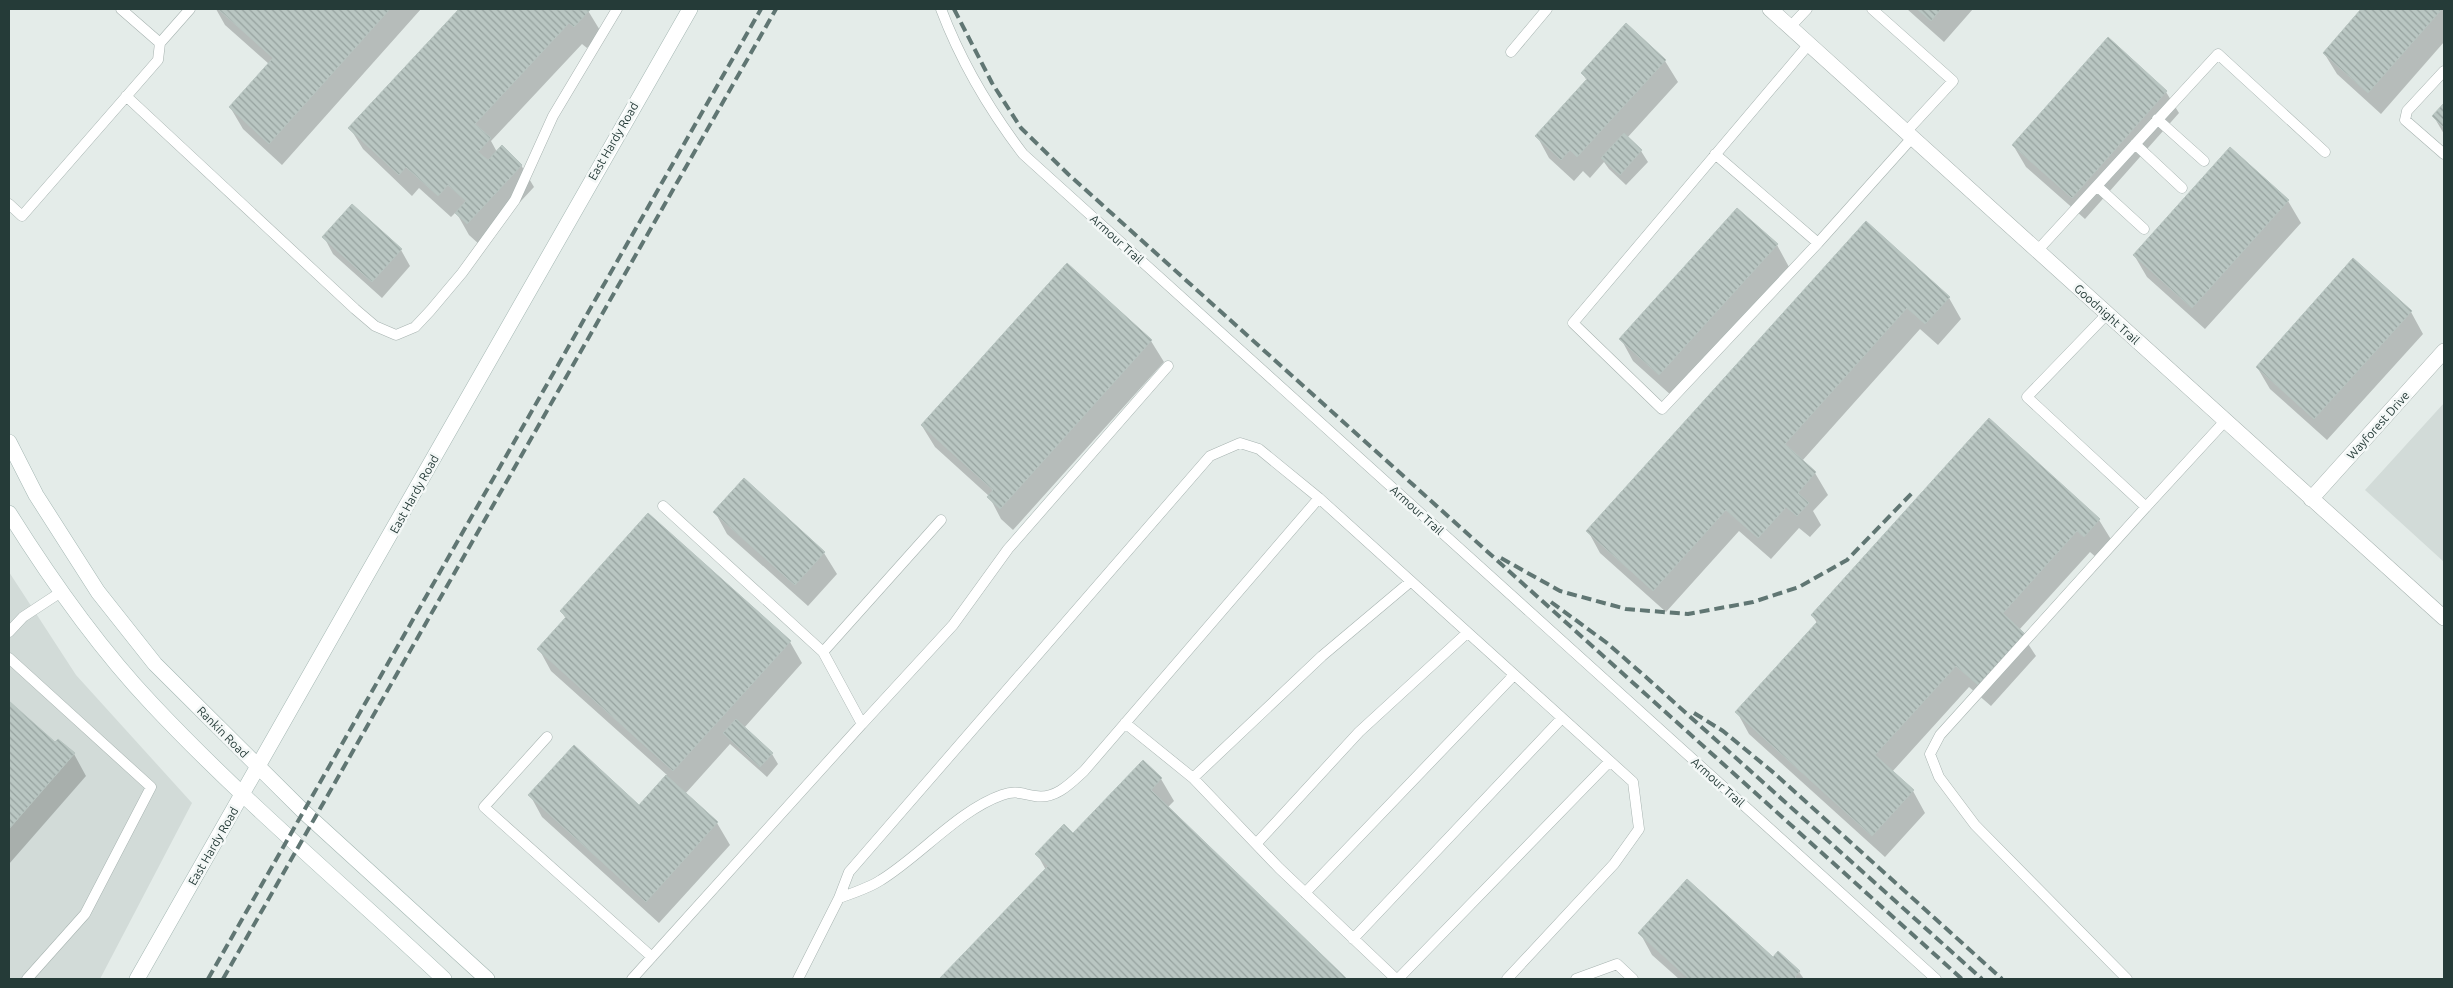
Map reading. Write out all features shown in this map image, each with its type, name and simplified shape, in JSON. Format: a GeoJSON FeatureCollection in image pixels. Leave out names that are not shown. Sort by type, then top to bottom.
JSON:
{"type":"FeatureCollection","features":[{"type":"Feature","properties":{"kind":"main road","name":"East Hardy Road"},"geometry":{"type":"LineString","coordinates":[[137,979],[413,497],[506,326],[690,9]]}},
{"type":"Feature","properties":{"kind":"main road","name":"Goodnight Trail"},"geometry":{"type":"LineString","coordinates":[[1770,9],[1908,136],[2444,618]]}},
{"type":"Feature","properties":{"kind":"main road","name":"Wayforest Drive"},"geometry":{"type":"LineString","coordinates":[[2311,499],[2444,350]]}},
{"type":"Feature","properties":{"kind":"main road","name":"Rankin Road"},"geometry":{"type":"LineString","coordinates":[[9,442],[36,495],[98,592],[155,664],[304,812],[487,979]]}},
{"type":"Feature","properties":{"kind":"main road"},"geometry":{"type":"LineString","coordinates":[[9,513],[61,592],[97,640],[151,703],[243,795],[444,979]]}},
{"type":"Feature","properties":{"kind":"lane"},"geometry":{"type":"LineString","coordinates":[[121,9],[160,42]]}},
{"type":"Feature","properties":{"kind":"lane"},"geometry":{"type":"LineString","coordinates":[[9,204],[22,216],[158,60],[160,42],[190,9]]}},
{"type":"Feature","properties":{"kind":"lane"},"geometry":{"type":"LineString","coordinates":[[126,96],[355,309],[375,326],[396,335],[415,327],[430,311],[462,273],[515,200],[553,116],[618,9]]}},
{"type":"Feature","properties":{"kind":"lane","name":"Armour Trail"},"geometry":{"type":"LineString","coordinates":[[940,9],[963,62],[980,94],[1023,154],[1936,979]]}},
{"type":"Feature","properties":{"kind":"lane"},"geometry":{"type":"LineString","coordinates":[[1511,52],[1547,9]]}},
{"type":"Feature","properties":{"kind":"lane"},"geometry":{"type":"LineString","coordinates":[[1790,27],[1807,9]]}},
{"type":"Feature","properties":{"kind":"lane"},"geometry":{"type":"LineString","coordinates":[[1809,44],[1572,323],[1662,409],[1818,243],[1953,81],[1872,9]]}},
{"type":"Feature","properties":{"kind":"lane"},"geometry":{"type":"LineString","coordinates":[[2036,251],[2218,54],[2325,152]]}},
{"type":"Feature","properties":{"kind":"lane"},"geometry":{"type":"LineString","coordinates":[[2444,71],[2407,111],[2405,120],[2444,154]]}},
{"type":"Feature","properties":{"kind":"lane"},"geometry":{"type":"LineString","coordinates":[[2157,119],[2204,161]]}},
{"type":"Feature","properties":{"kind":"lane"},"geometry":{"type":"LineString","coordinates":[[2135,144],[2182,188]]}},
{"type":"Feature","properties":{"kind":"lane"},"geometry":{"type":"LineString","coordinates":[[1715,154],[1818,243]]}},
{"type":"Feature","properties":{"kind":"lane"},"geometry":{"type":"LineString","coordinates":[[2096,186],[2144,229]]}},
{"type":"Feature","properties":{"kind":"lane"},"geometry":{"type":"LineString","coordinates":[[2107,314],[2027,397],[2146,507]]}},
{"type":"Feature","properties":{"kind":"lane"},"geometry":{"type":"LineString","coordinates":[[632,979],[953,625],[1008,549],[1168,366]]}},
{"type":"Feature","properties":{"kind":"lane"},"geometry":{"type":"LineString","coordinates":[[2127,979],[1975,825],[1939,778],[1930,754],[1940,735],[2225,421]]}},
{"type":"Feature","properties":{"kind":"lane"},"geometry":{"type":"LineString","coordinates":[[798,979],[839,898],[849,872],[1210,456],[1240,444],[1259,449],[1319,498],[1633,782],[1639,829],[1614,864],[1507,979]]}},
{"type":"Feature","properties":{"kind":"lane"},"geometry":{"type":"LineString","coordinates":[[839,898],[880,881],[964,816],[1002,795],[1020,791],[1036,797],[1057,793],[1084,771],[1319,498]]}},
{"type":"Feature","properties":{"kind":"lane"},"geometry":{"type":"LineString","coordinates":[[663,506],[823,652],[862,724]]}},
{"type":"Feature","properties":{"kind":"lane"},"geometry":{"type":"LineString","coordinates":[[823,652],[941,520]]}},
{"type":"Feature","properties":{"kind":"lane"},"geometry":{"type":"LineString","coordinates":[[1193,778],[1322,656],[1410,582]]}},
{"type":"Feature","properties":{"kind":"lane"},"geometry":{"type":"LineString","coordinates":[[9,632],[23,617],[61,592]]}},
{"type":"Feature","properties":{"kind":"lane"},"geometry":{"type":"LineString","coordinates":[[1256,844],[1360,732],[1467,633]]}},
{"type":"Feature","properties":{"kind":"lane"},"geometry":{"type":"LineString","coordinates":[[9,658],[151,787],[85,914],[27,979]]}},
{"type":"Feature","properties":{"kind":"lane"},"geometry":{"type":"LineString","coordinates":[[1305,893],[1514,675]]}},
{"type":"Feature","properties":{"kind":"lane"},"geometry":{"type":"LineString","coordinates":[[1354,939],[1562,718]]}},
{"type":"Feature","properties":{"kind":"lane"},"geometry":{"type":"LineString","coordinates":[[1125,723],[1193,778],[1305,893],[1397,979],[1610,761]]}},
{"type":"Feature","properties":{"kind":"lane"},"geometry":{"type":"LineString","coordinates":[[547,738],[484,807],[652,956]]}},
{"type":"Feature","properties":{"kind":"lane"},"geometry":{"type":"LineString","coordinates":[[1576,979],[1617,964],[1633,979]]}},
{"type":"Feature","properties":{"kind":"shaded area"},"geometry":{"type":"Polygon","coordinates":[[[2444,403],[2444,562],[2365,490],[2444,403]]]}},
{"type":"Feature","properties":{"kind":"shaded area"},"geometry":{"type":"Polygon","coordinates":[[[9,572],[76,675],[192,803],[100,979],[9,979],[9,572]]]}},
{"type":"Feature","properties":{"kind":"building"},"geometry":{"type":"Polygon","coordinates":[[[218,9],[390,9],[269,144],[229,107],[273,58],[218,9]]]}},
{"type":"Feature","properties":{"kind":"building"},"geometry":{"type":"Polygon","coordinates":[[[459,9],[590,10],[574,27],[569,23],[475,124],[491,138],[478,152],[488,160],[502,145],[522,165],[467,224],[455,213],[466,201],[448,185],[438,196],[406,167],[399,175],[348,128],[459,9]]]}},
{"type":"Feature","properties":{"kind":"building"},"geometry":{"type":"Polygon","coordinates":[[[1917,9],[1941,9],[1931,21],[1917,9]]]}},
{"type":"Feature","properties":{"kind":"building"},"geometry":{"type":"Polygon","coordinates":[[[2361,9],[2442,9],[2368,93],[2323,53],[2361,9]]]}},
{"type":"Feature","properties":{"kind":"building"},"geometry":{"type":"Polygon","coordinates":[[[1626,23],[1666,60],[1577,157],[1570,150],[1561,160],[1535,136],[1587,79],[1581,73],[1626,23]]]}},
{"type":"Feature","properties":{"kind":"building"},"geometry":{"type":"Polygon","coordinates":[[[2108,37],[2167,91],[2072,198],[2012,145],[2108,37]]]}},
{"type":"Feature","properties":{"kind":"building"},"geometry":{"type":"Polygon","coordinates":[[[2444,103],[2444,128],[2432,116],[2444,103]]]}},
{"type":"Feature","properties":{"kind":"building"},"geometry":{"type":"Polygon","coordinates":[[[1624,133],[1642,150],[1620,175],[1601,158],[1624,133]]]}},
{"type":"Feature","properties":{"kind":"building"},"geometry":{"type":"Polygon","coordinates":[[[2230,147],[2289,200],[2192,308],[2133,255],[2230,147]]]}},
{"type":"Feature","properties":{"kind":"building"},"geometry":{"type":"Polygon","coordinates":[[[352,204],[402,249],[372,282],[322,237],[352,204]]]}},
{"type":"Feature","properties":{"kind":"building"},"geometry":{"type":"Polygon","coordinates":[[[1737,208],[1778,244],[1659,375],[1619,339],[1737,208]]]}},
{"type":"Feature","properties":{"kind":"building"},"geometry":{"type":"Polygon","coordinates":[[[1866,221],[1950,297],[1925,324],[1907,308],[1785,444],[1816,472],[1798,493],[1809,503],[1797,516],[1786,507],[1758,538],[1726,510],[1653,591],[1586,531],[1866,221]]]}},
{"type":"Feature","properties":{"kind":"building"},"geometry":{"type":"Polygon","coordinates":[[[2353,258],[2412,311],[2314,419],[2256,367],[2353,258]]]}},
{"type":"Feature","properties":{"kind":"building"},"geometry":{"type":"Polygon","coordinates":[[[1067,263],[1152,340],[1000,509],[987,497],[993,490],[921,425],[1067,263]]]}},
{"type":"Feature","properties":{"kind":"building"},"geometry":{"type":"Polygon","coordinates":[[[1989,418],[2100,519],[2084,537],[2077,531],[2003,613],[2025,634],[1978,685],[1956,666],[1875,755],[1914,790],[1872,836],[1735,712],[1818,621],[1811,615],[1989,418]]]}},
{"type":"Feature","properties":{"kind":"building"},"geometry":{"type":"Polygon","coordinates":[[[744,478],[825,552],[795,585],[713,512],[744,478]]]}},
{"type":"Feature","properties":{"kind":"building"},"geometry":{"type":"Polygon","coordinates":[[[648,513],[791,641],[673,771],[537,649],[566,617],[560,611],[648,513]]]}},
{"type":"Feature","properties":{"kind":"building"},"geometry":{"type":"Polygon","coordinates":[[[9,701],[55,742],[58,739],[75,753],[9,829],[9,701]]]}},
{"type":"Feature","properties":{"kind":"building"},"geometry":{"type":"Polygon","coordinates":[[[736,719],[773,753],[760,767],[723,733],[736,719]]]}},
{"type":"Feature","properties":{"kind":"building"},"geometry":{"type":"Polygon","coordinates":[[[574,745],[639,805],[666,775],[718,822],[646,902],[528,795],[574,745]]]}},
{"type":"Feature","properties":{"kind":"building"},"geometry":{"type":"Polygon","coordinates":[[[1143,760],[1162,778],[1151,790],[1347,979],[939,979],[1048,866],[1035,854],[1064,824],[1073,833],[1143,760]]]}},
{"type":"Feature","properties":{"kind":"building"},"geometry":{"type":"Polygon","coordinates":[[[1687,879],[1773,957],[1778,951],[1800,971],[1795,977],[1797,979],[1689,979],[1638,933],[1687,879]]]}},
{"type":"Feature","properties":{"kind":"railway"},"geometry":{"type":"LineString","coordinates":[[208,979],[761,9]]}},
{"type":"Feature","properties":{"kind":"railway"},"geometry":{"type":"LineString","coordinates":[[223,979],[776,9]]}},
{"type":"Feature","properties":{"kind":"railway"},"geometry":{"type":"LineString","coordinates":[[954,9],[992,83],[1021,128],[1068,174],[1962,979]]}},
{"type":"Feature","properties":{"kind":"railway"},"geometry":{"type":"LineString","coordinates":[[1501,558],[1560,591],[1626,609],[1688,614],[1753,602],[1799,587],[1847,560],[1913,492]]}},
{"type":"Feature","properties":{"kind":"railway"},"geometry":{"type":"LineString","coordinates":[[1551,602],[1607,643],[1982,979]]}},
{"type":"Feature","properties":{"kind":"railway"},"geometry":{"type":"LineString","coordinates":[[1694,713],[1723,731],[1774,773],[2002,979]]}}]}
